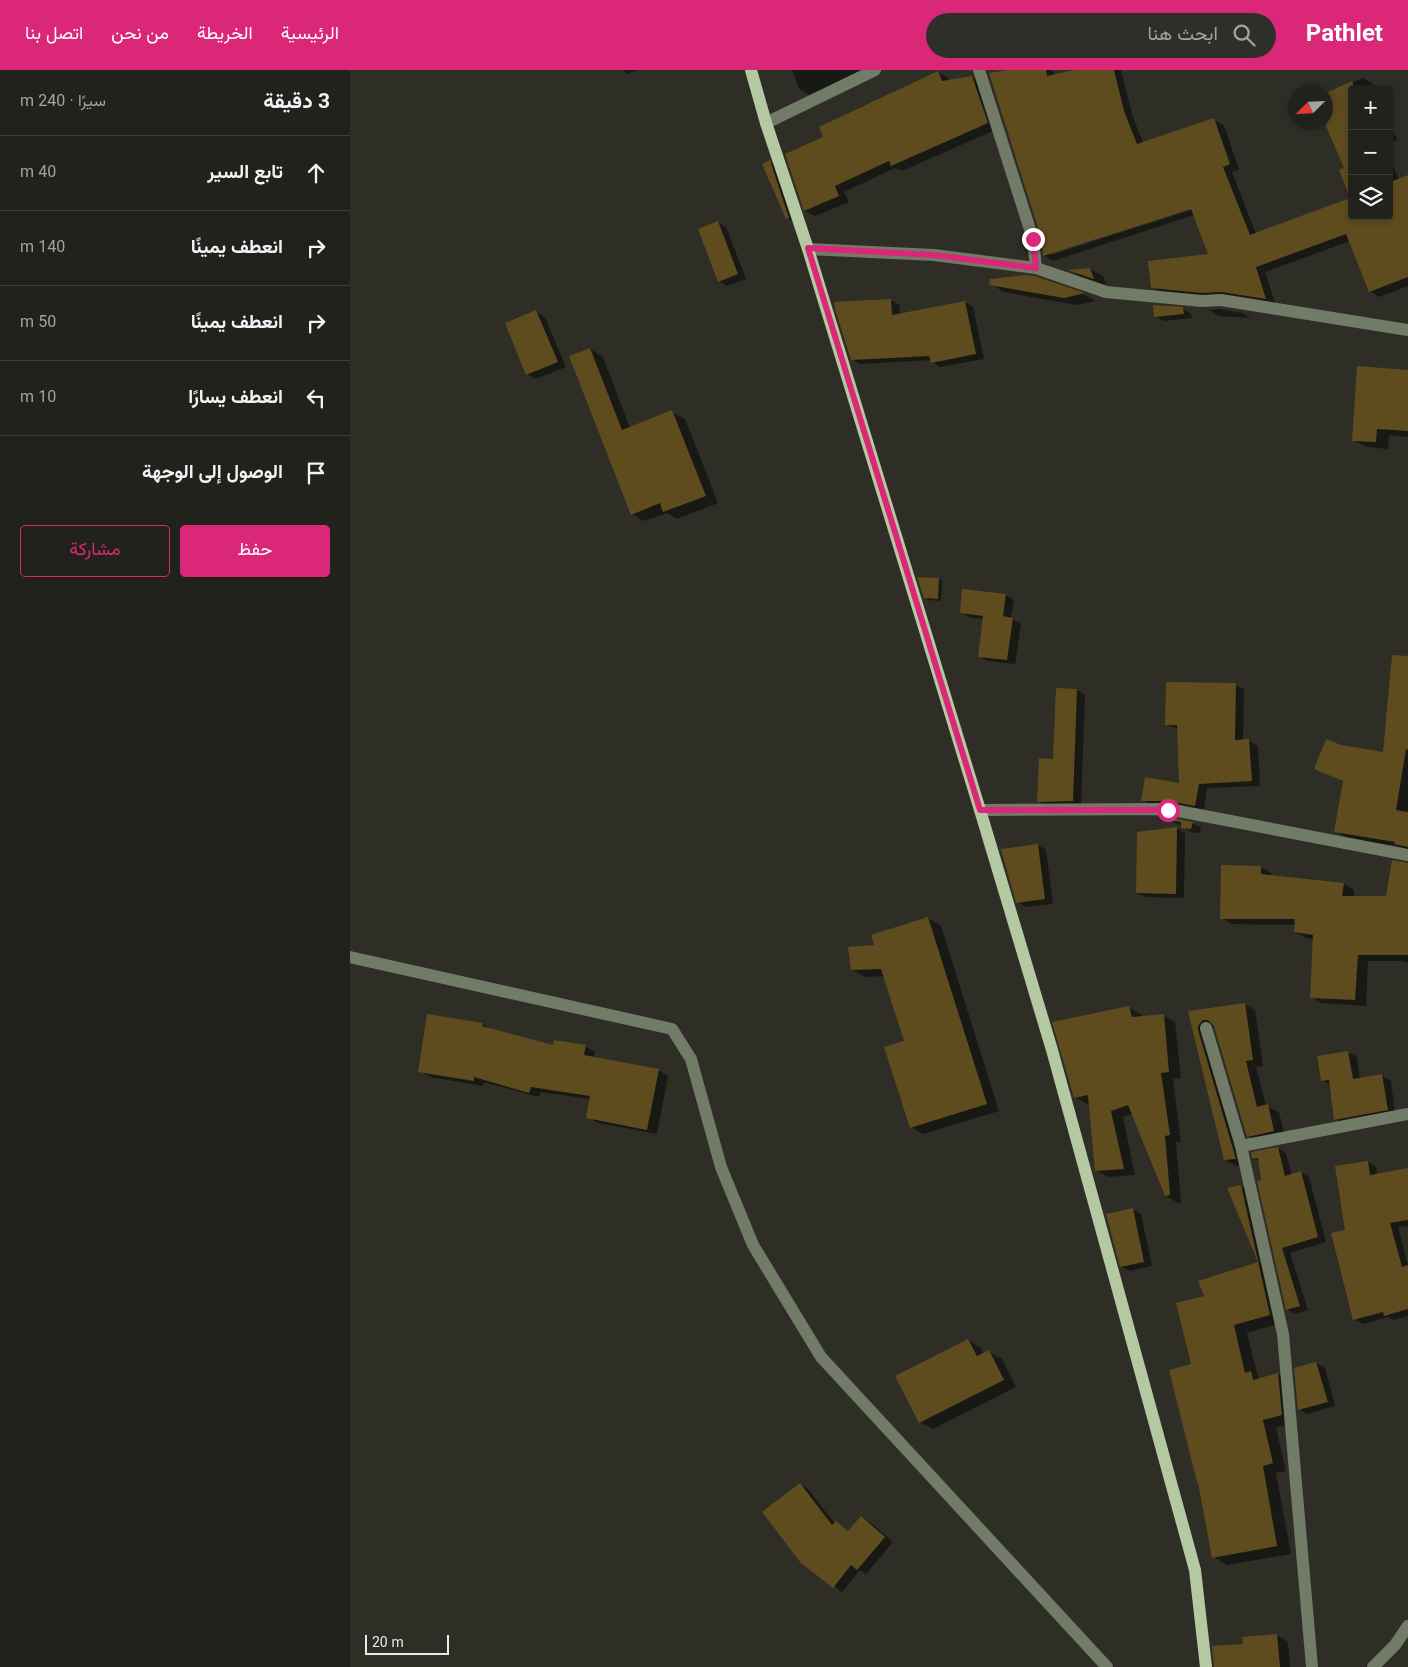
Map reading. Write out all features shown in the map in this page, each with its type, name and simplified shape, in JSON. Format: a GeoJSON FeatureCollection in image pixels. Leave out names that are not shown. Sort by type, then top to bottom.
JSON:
{"type":"FeatureCollection","features":[{"type":"Feature","properties":{"kind":"main road"},"geometry":{"type":"LineString","coordinates":[[751,70],[766,123],[808,248],[980,810],[1054,1060],[1196,1570],[1206,1667]]}},
{"type":"Feature","properties":{"kind":"street"},"geometry":{"type":"LineString","coordinates":[[766,123],[876,70]]}},
{"type":"Feature","properties":{"kind":"street"},"geometry":{"type":"LineString","coordinates":[[979,70],[1033,239],[1036,268]]}},
{"type":"Feature","properties":{"kind":"street"},"geometry":{"type":"LineString","coordinates":[[808,248],[934,255],[1036,268],[1106,292],[1202,301],[1221,300],[1408,330]]}},
{"type":"Feature","properties":{"kind":"street"},"geometry":{"type":"LineString","coordinates":[[980,810],[1168,810],[1408,855]]}},
{"type":"Feature","properties":{"kind":"street"},"geometry":{"type":"LineString","coordinates":[[350,957],[672,1028],[691,1059],[721,1167],[753,1245],[821,1357],[1107,1667]]}},
{"type":"Feature","properties":{"kind":"street"},"geometry":{"type":"LineString","coordinates":[[1206,1028],[1241,1146],[1283,1334],[1312,1667]]}},
{"type":"Feature","properties":{"kind":"street"},"geometry":{"type":"LineString","coordinates":[[1241,1146],[1408,1114]]}},
{"type":"Feature","properties":{"kind":"street"},"geometry":{"type":"LineString","coordinates":[[1373,1667],[1395,1645],[1408,1626]]}},
{"type":"Feature","properties":{"kind":"building"},"geometry":{"type":"Polygon","coordinates":[[[1009,70],[1046,70],[1047,76],[1074,70],[1114,70],[1124,111],[1137,144],[1214,118],[1230,164],[1223,167],[1250,235],[1348,199],[1348,220],[1393,220],[1393,181],[1408,175],[1408,277],[1369,292],[1346,234],[1256,267],[1266,299],[1222,292],[1202,293],[1151,288],[1148,261],[1208,254],[1191,209],[1043,256],[1041,237],[989,73],[1009,70]]]}},
{"type":"Feature","properties":{"kind":"building"},"geometry":{"type":"Polygon","coordinates":[[[938,71],[942,81],[972,76],[988,123],[891,166],[889,161],[835,186],[839,196],[804,211],[785,154],[823,137],[819,127],[938,71]]]}},
{"type":"Feature","properties":{"kind":"building"},"geometry":{"type":"Polygon","coordinates":[[[1352,81],[1354,85],[1348,85],[1348,193],[1339,170],[1344,168],[1328,130],[1333,130],[1333,90],[1352,81]]]}},
{"type":"Feature","properties":{"kind":"building"},"geometry":{"type":"Polygon","coordinates":[[[770,160],[789,218],[786,219],[762,164],[770,160]]]}},
{"type":"Feature","properties":{"kind":"building"},"geometry":{"type":"Polygon","coordinates":[[[718,221],[738,274],[718,282],[698,229],[718,221]]]}},
{"type":"Feature","properties":{"kind":"building"},"geometry":{"type":"Polygon","coordinates":[[[1090,268],[1094,279],[1067,270],[1090,268]]]}},
{"type":"Feature","properties":{"kind":"building"},"geometry":{"type":"Polygon","coordinates":[[[1026,275],[1085,293],[1064,298],[989,285],[990,279],[1026,275]]]}},
{"type":"Feature","properties":{"kind":"building"},"geometry":{"type":"Polygon","coordinates":[[[891,299],[892,315],[965,301],[976,354],[931,363],[929,356],[851,360],[834,302],[891,299]]]}},
{"type":"Feature","properties":{"kind":"building"},"geometry":{"type":"Polygon","coordinates":[[[1153,305],[1183,307],[1184,314],[1154,317],[1153,305]]]}},
{"type":"Feature","properties":{"kind":"building"},"geometry":{"type":"Polygon","coordinates":[[[536,310],[558,362],[526,375],[505,323],[536,310]]]}},
{"type":"Feature","properties":{"kind":"building"},"geometry":{"type":"Polygon","coordinates":[[[590,348],[622,430],[672,410],[706,496],[663,512],[660,503],[631,515],[569,356],[590,348]]]}},
{"type":"Feature","properties":{"kind":"building"},"geometry":{"type":"Polygon","coordinates":[[[1357,366],[1408,370],[1408,431],[1377,429],[1376,442],[1352,441],[1357,366]]]}},
{"type":"Feature","properties":{"kind":"building"},"geometry":{"type":"Polygon","coordinates":[[[917,577],[939,578],[938,599],[924,598],[917,577]]]}},
{"type":"Feature","properties":{"kind":"building"},"geometry":{"type":"Polygon","coordinates":[[[962,589],[1006,594],[1003,616],[1013,618],[1007,660],[978,657],[983,616],[960,613],[962,589]]]}},
{"type":"Feature","properties":{"kind":"building"},"geometry":{"type":"Polygon","coordinates":[[[1392,655],[1408,656],[1408,750],[1406,749],[1396,810],[1408,812],[1408,847],[1394,844],[1395,842],[1334,832],[1343,781],[1314,769],[1326,739],[1341,745],[1383,752],[1392,655]]]}},
{"type":"Feature","properties":{"kind":"building"},"geometry":{"type":"Polygon","coordinates":[[[1166,682],[1236,683],[1235,740],[1249,739],[1252,781],[1199,784],[1195,806],[1168,801],[1141,801],[1145,777],[1179,783],[1177,725],[1165,725],[1166,682]]]}},
{"type":"Feature","properties":{"kind":"building"},"geometry":{"type":"Polygon","coordinates":[[[1056,688],[1077,689],[1073,801],[1037,802],[1039,758],[1053,759],[1056,688]]]}},
{"type":"Feature","properties":{"kind":"building"},"geometry":{"type":"Polygon","coordinates":[[[1167,817],[1193,822],[1191,829],[1181,828],[1181,822],[1168,820],[1167,817]]]}},
{"type":"Feature","properties":{"kind":"building"},"geometry":{"type":"Polygon","coordinates":[[[1177,827],[1176,894],[1136,893],[1137,832],[1177,827]]]}},
{"type":"Feature","properties":{"kind":"building"},"geometry":{"type":"Polygon","coordinates":[[[1038,844],[1045,899],[1016,903],[1001,849],[1038,844]]]}},
{"type":"Feature","properties":{"kind":"building"},"geometry":{"type":"Polygon","coordinates":[[[1392,860],[1408,863],[1408,955],[1358,955],[1355,1000],[1310,998],[1313,935],[1294,932],[1295,919],[1220,919],[1221,865],[1261,866],[1261,874],[1344,883],[1342,896],[1386,896],[1392,860]]]}},
{"type":"Feature","properties":{"kind":"building"},"geometry":{"type":"Polygon","coordinates":[[[928,917],[987,1104],[910,1128],[884,1047],[904,1041],[881,969],[851,970],[848,947],[874,945],[871,935],[928,917]]]}},
{"type":"Feature","properties":{"kind":"building"},"geometry":{"type":"Polygon","coordinates":[[[1245,1003],[1253,1060],[1246,1061],[1257,1107],[1268,1104],[1274,1131],[1247,1137],[1214,1026],[1208,1020],[1203,1020],[1198,1026],[1198,1030],[1236,1159],[1224,1160],[1188,1011],[1245,1003]]]}},
{"type":"Feature","properties":{"kind":"building"},"geometry":{"type":"Polygon","coordinates":[[[1129,1006],[1132,1017],[1164,1014],[1169,1072],[1161,1073],[1170,1135],[1165,1136],[1170,1195],[1165,1196],[1128,1105],[1111,1111],[1124,1169],[1095,1171],[1088,1095],[1074,1098],[1052,1022],[1129,1006]]]}},
{"type":"Feature","properties":{"kind":"building"},"geometry":{"type":"Polygon","coordinates":[[[427,1014],[483,1023],[482,1026],[553,1045],[554,1040],[586,1045],[584,1055],[659,1069],[647,1130],[586,1118],[590,1096],[531,1087],[529,1093],[474,1077],[474,1081],[418,1072],[427,1014]]]}},
{"type":"Feature","properties":{"kind":"building"},"geometry":{"type":"Polygon","coordinates":[[[1348,1051],[1353,1079],[1382,1074],[1388,1110],[1334,1120],[1329,1080],[1321,1081],[1317,1056],[1348,1051]]]}},
{"type":"Feature","properties":{"kind":"building"},"geometry":{"type":"Polygon","coordinates":[[[1278,1147],[1285,1176],[1301,1171],[1318,1237],[1282,1248],[1300,1306],[1286,1310],[1257,1181],[1261,1180],[1258,1158],[1252,1158],[1251,1152],[1278,1147]]]}},
{"type":"Feature","properties":{"kind":"building"},"geometry":{"type":"Polygon","coordinates":[[[1368,1161],[1370,1175],[1408,1168],[1408,1220],[1390,1223],[1402,1267],[1408,1265],[1408,1309],[1384,1316],[1383,1312],[1353,1320],[1331,1233],[1345,1230],[1335,1166],[1368,1161]]]}},
{"type":"Feature","properties":{"kind":"building"},"geometry":{"type":"Polygon","coordinates":[[[1241,1185],[1270,1315],[1234,1325],[1245,1373],[1251,1371],[1253,1380],[1278,1373],[1282,1415],[1263,1420],[1273,1463],[1263,1466],[1277,1546],[1212,1558],[1198,1482],[1169,1370],[1191,1364],[1176,1303],[1204,1296],[1198,1281],[1258,1262],[1227,1188],[1241,1185]]]}},
{"type":"Feature","properties":{"kind":"building"},"geometry":{"type":"Polygon","coordinates":[[[1133,1208],[1144,1262],[1120,1267],[1106,1214],[1133,1208]]]}},
{"type":"Feature","properties":{"kind":"building"},"geometry":{"type":"Polygon","coordinates":[[[968,1339],[977,1356],[989,1350],[1004,1380],[919,1423],[895,1376],[968,1339]]]}},
{"type":"Feature","properties":{"kind":"building"},"geometry":{"type":"Polygon","coordinates":[[[1316,1362],[1328,1402],[1298,1410],[1294,1368],[1316,1362]]]}},
{"type":"Feature","properties":{"kind":"building"},"geometry":{"type":"Polygon","coordinates":[[[800,1483],[832,1525],[836,1521],[848,1531],[861,1516],[885,1537],[857,1570],[851,1565],[833,1588],[801,1563],[762,1512],[800,1483]]]}},
{"type":"Feature","properties":{"kind":"building"},"geometry":{"type":"Polygon","coordinates":[[[1277,1634],[1280,1667],[1214,1667],[1212,1646],[1243,1644],[1242,1637],[1277,1634]]]}},
{"type":"Feature","properties":{"kind":"route"},"geometry":{"type":"LineString","coordinates":[[1033,239],[1036,268],[934,255],[808,248],[980,810],[1168,810]]}}]}
